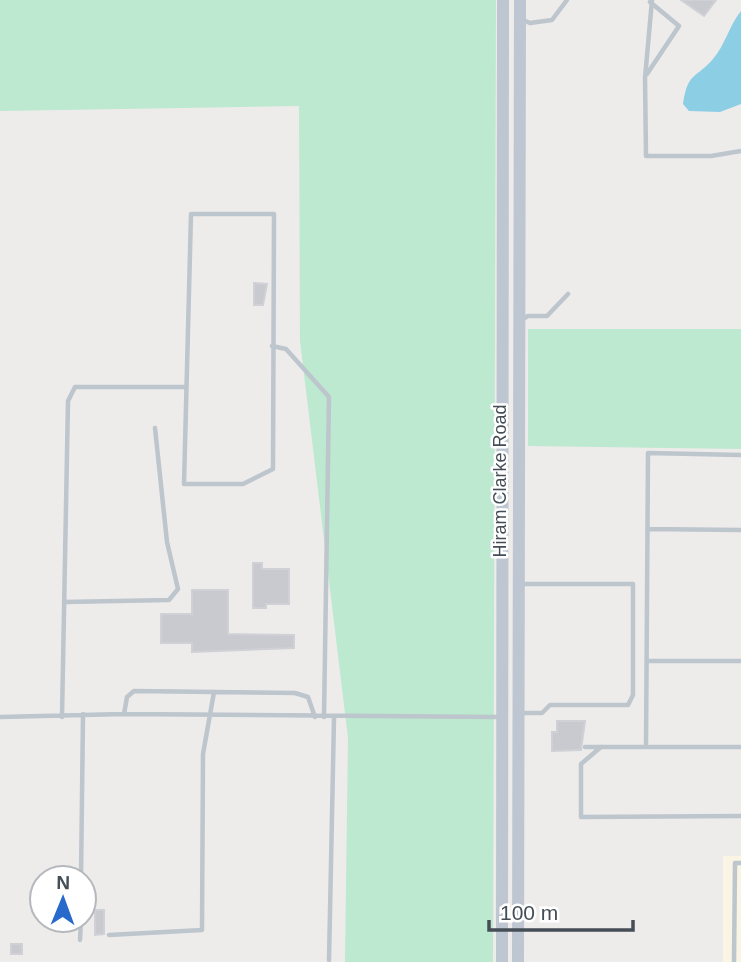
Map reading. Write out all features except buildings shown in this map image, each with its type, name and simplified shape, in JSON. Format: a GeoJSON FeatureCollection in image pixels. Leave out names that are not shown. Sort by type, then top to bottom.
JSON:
{"type":"FeatureCollection","features":[{"type":"Feature","properties":{"kind":"main road","name":"Hiram Clarke Road"},"geometry":{"type":"LineString","coordinates":[[502,962],[500,586],[503,0]]}},
{"type":"Feature","properties":{"kind":"main road","name":"Hiram Clarke Road"},"geometry":{"type":"LineString","coordinates":[[518,962],[516,866],[519,713],[517,584],[520,0]]}},
{"type":"Feature","properties":{"kind":"main road"},"geometry":{"type":"LineString","coordinates":[[503,19],[520,19]]}},
{"type":"Feature","properties":{"kind":"main road"},"geometry":{"type":"LineString","coordinates":[[502,173],[518,173]]}},
{"type":"Feature","properties":{"kind":"main road"},"geometry":{"type":"LineString","coordinates":[[502,321],[518,322]]}},
{"type":"Feature","properties":{"kind":"main road"},"geometry":{"type":"LineString","coordinates":[[501,454],[518,454]]}},
{"type":"Feature","properties":{"kind":"main road"},"geometry":{"type":"LineString","coordinates":[[500,586],[517,584]]}},
{"type":"Feature","properties":{"kind":"main road"},"geometry":{"type":"LineString","coordinates":[[500,717],[519,713]]}},
{"type":"Feature","properties":{"kind":"main road"},"geometry":{"type":"LineString","coordinates":[[501,867],[516,866]]}},
{"type":"Feature","properties":{"kind":"lane"},"geometry":{"type":"LineString","coordinates":[[520,19],[530,23],[552,20],[567,0]]}},
{"type":"Feature","properties":{"kind":"lane"},"geometry":{"type":"LineString","coordinates":[[645,78],[679,26],[651,1]]}},
{"type":"Feature","properties":{"kind":"lane"},"geometry":{"type":"LineString","coordinates":[[651,1],[645,78],[646,156],[711,156],[741,151]]}},
{"type":"Feature","properties":{"kind":"lane"},"geometry":{"type":"LineString","coordinates":[[191,214],[274,214],[272,346],[273,470],[243,484],[184,484],[191,214]]}},
{"type":"Feature","properties":{"kind":"lane"},"geometry":{"type":"LineString","coordinates":[[518,322],[528,316],[547,316],[568,295]]}},
{"type":"Feature","properties":{"kind":"lane"},"geometry":{"type":"LineString","coordinates":[[272,346],[286,349],[329,397],[324,717]]}},
{"type":"Feature","properties":{"kind":"lane"},"geometry":{"type":"LineString","coordinates":[[62,718],[68,401],[75,387],[186,387]]}},
{"type":"Feature","properties":{"kind":"lane"},"geometry":{"type":"LineString","coordinates":[[64,602],[169,600],[176,596],[177,589],[167,542],[155,428]]}},
{"type":"Feature","properties":{"kind":"lane"},"geometry":{"type":"LineString","coordinates":[[646,747],[648,453],[741,455]]}},
{"type":"Feature","properties":{"kind":"lane"},"geometry":{"type":"LineString","coordinates":[[648,529],[741,530]]}},
{"type":"Feature","properties":{"kind":"lane"},"geometry":{"type":"LineString","coordinates":[[517,584],[633,583],[633,695],[628,705],[550,705],[542,713],[519,713]]}},
{"type":"Feature","properties":{"kind":"lane"},"geometry":{"type":"LineString","coordinates":[[647,661],[741,662]]}},
{"type":"Feature","properties":{"kind":"lane"},"geometry":{"type":"LineString","coordinates":[[124,714],[127,697],[134,691],[301,693],[307,697],[315,717]]}},
{"type":"Feature","properties":{"kind":"lane"},"geometry":{"type":"LineString","coordinates":[[109,935],[202,930],[203,754],[214,692]]}},
{"type":"Feature","properties":{"kind":"lane"},"geometry":{"type":"LineString","coordinates":[[0,717],[62,718],[83,714],[124,714],[334,718],[500,717]]}},
{"type":"Feature","properties":{"kind":"lane"},"geometry":{"type":"LineString","coordinates":[[81,864],[83,714]]}},
{"type":"Feature","properties":{"kind":"lane"},"geometry":{"type":"LineString","coordinates":[[328,960],[334,718]]}},
{"type":"Feature","properties":{"kind":"lane"},"geometry":{"type":"LineString","coordinates":[[584,747],[741,747]]}},
{"type":"Feature","properties":{"kind":"lane"},"geometry":{"type":"LineString","coordinates":[[601,747],[581,764],[581,817],[741,816]]}},
{"type":"Feature","properties":{"kind":"lane"},"geometry":{"type":"LineString","coordinates":[[734,962],[735,863],[741,863]]}},
{"type":"Feature","properties":{"kind":"lane"},"geometry":{"type":"LineString","coordinates":[[80,934],[80,940]]}},
{"type":"Feature","properties":{"kind":"shaded area"},"geometry":{"type":"Polygon","coordinates":[[[723,856],[741,856],[741,962],[723,962],[723,856]]]}},
{"type":"Feature","properties":{"kind":"green space"},"geometry":{"type":"Polygon","coordinates":[[[0,0],[496,0],[493,962],[345,962],[348,738],[300,341],[299,106],[0,111],[0,0]]]}},
{"type":"Feature","properties":{"kind":"green space"},"geometry":{"type":"Polygon","coordinates":[[[528,329],[741,329],[741,449],[528,446],[528,329]]]}},
{"type":"Feature","properties":{"kind":"water"},"geometry":{"type":"Polygon","coordinates":[[[741,11],[741,104],[720,112],[689,111],[683,104],[687,86],[717,54],[741,11]]]}}]}
